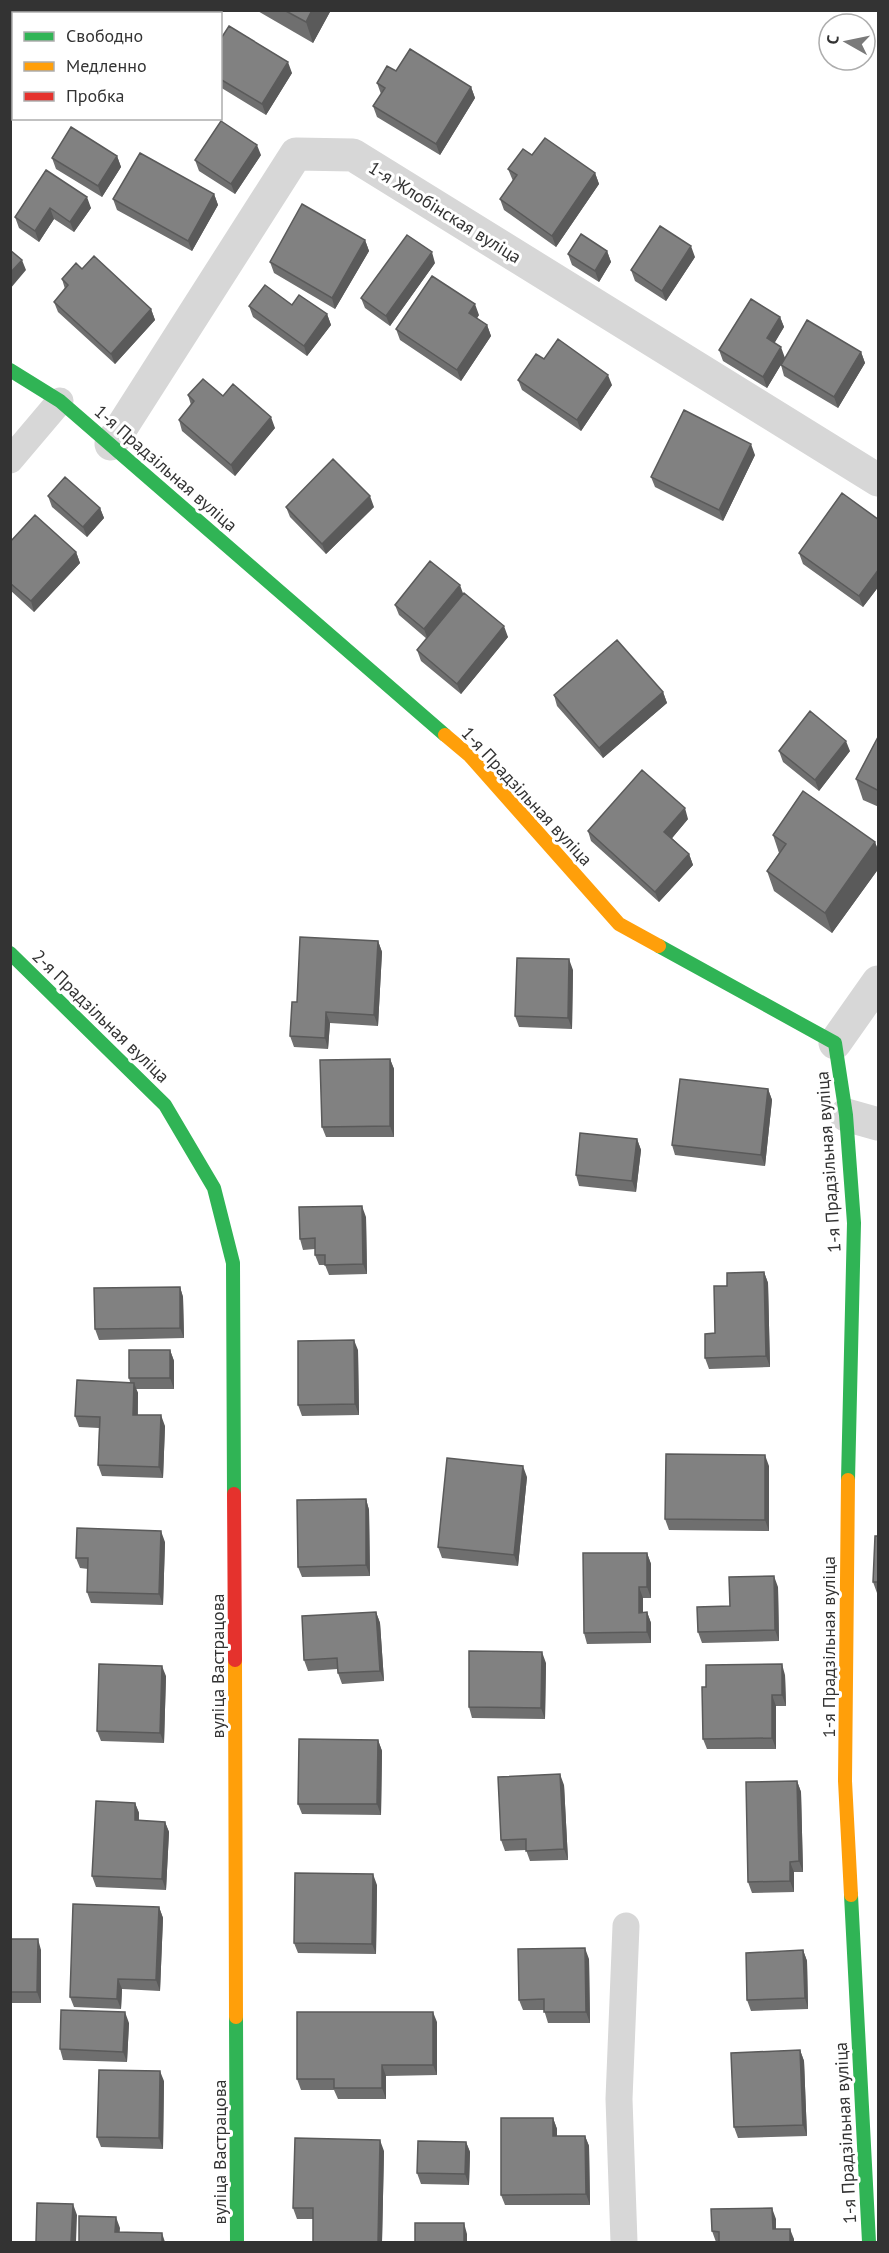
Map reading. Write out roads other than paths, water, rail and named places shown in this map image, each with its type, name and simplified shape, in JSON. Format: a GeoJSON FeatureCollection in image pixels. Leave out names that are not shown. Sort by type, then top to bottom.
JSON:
{"type":"FeatureCollection","features":[{"type":"Feature","properties":{"kind":"street","name":"1-я Жлобінская вуліца"},"geometry":{"type":"LineString","coordinates":[[111,444],[296,154],[353,155],[879,480]]}},
{"type":"Feature","properties":{"kind":"street","name":"1-я Прадзільная вуліца"},"geometry":{"type":"LineString","coordinates":[[10,370],[60,401],[470,756],[620,924],[835,1043],[846,1115],[854,1223],[846,1543],[845,1781],[869,2242]]}},
{"type":"Feature","properties":{"kind":"street","name":"2-я Прадзільная вуліца"},"geometry":{"type":"LineString","coordinates":[[10,953],[165,1105]]}},
{"type":"Feature","properties":{"kind":"street"},"geometry":{"type":"LineString","coordinates":[[835,1043],[879,982]]}},
{"type":"Feature","properties":{"kind":"street","name":"вуліца Вастрацова"},"geometry":{"type":"LineString","coordinates":[[165,1105],[214,1188],[233,1263],[237,2242]]}},
{"type":"Feature","properties":{"kind":"street"},"geometry":{"type":"LineString","coordinates":[[846,1115],[879,1124]]}},
{"type":"Feature","properties":{"kind":"lane"},"geometry":{"type":"LineString","coordinates":[[10,460],[60,401]]}},
{"type":"Feature","properties":{"kind":"lane"},"geometry":{"type":"LineString","coordinates":[[624,2242],[619,2099],[626,1926]]}}]}
